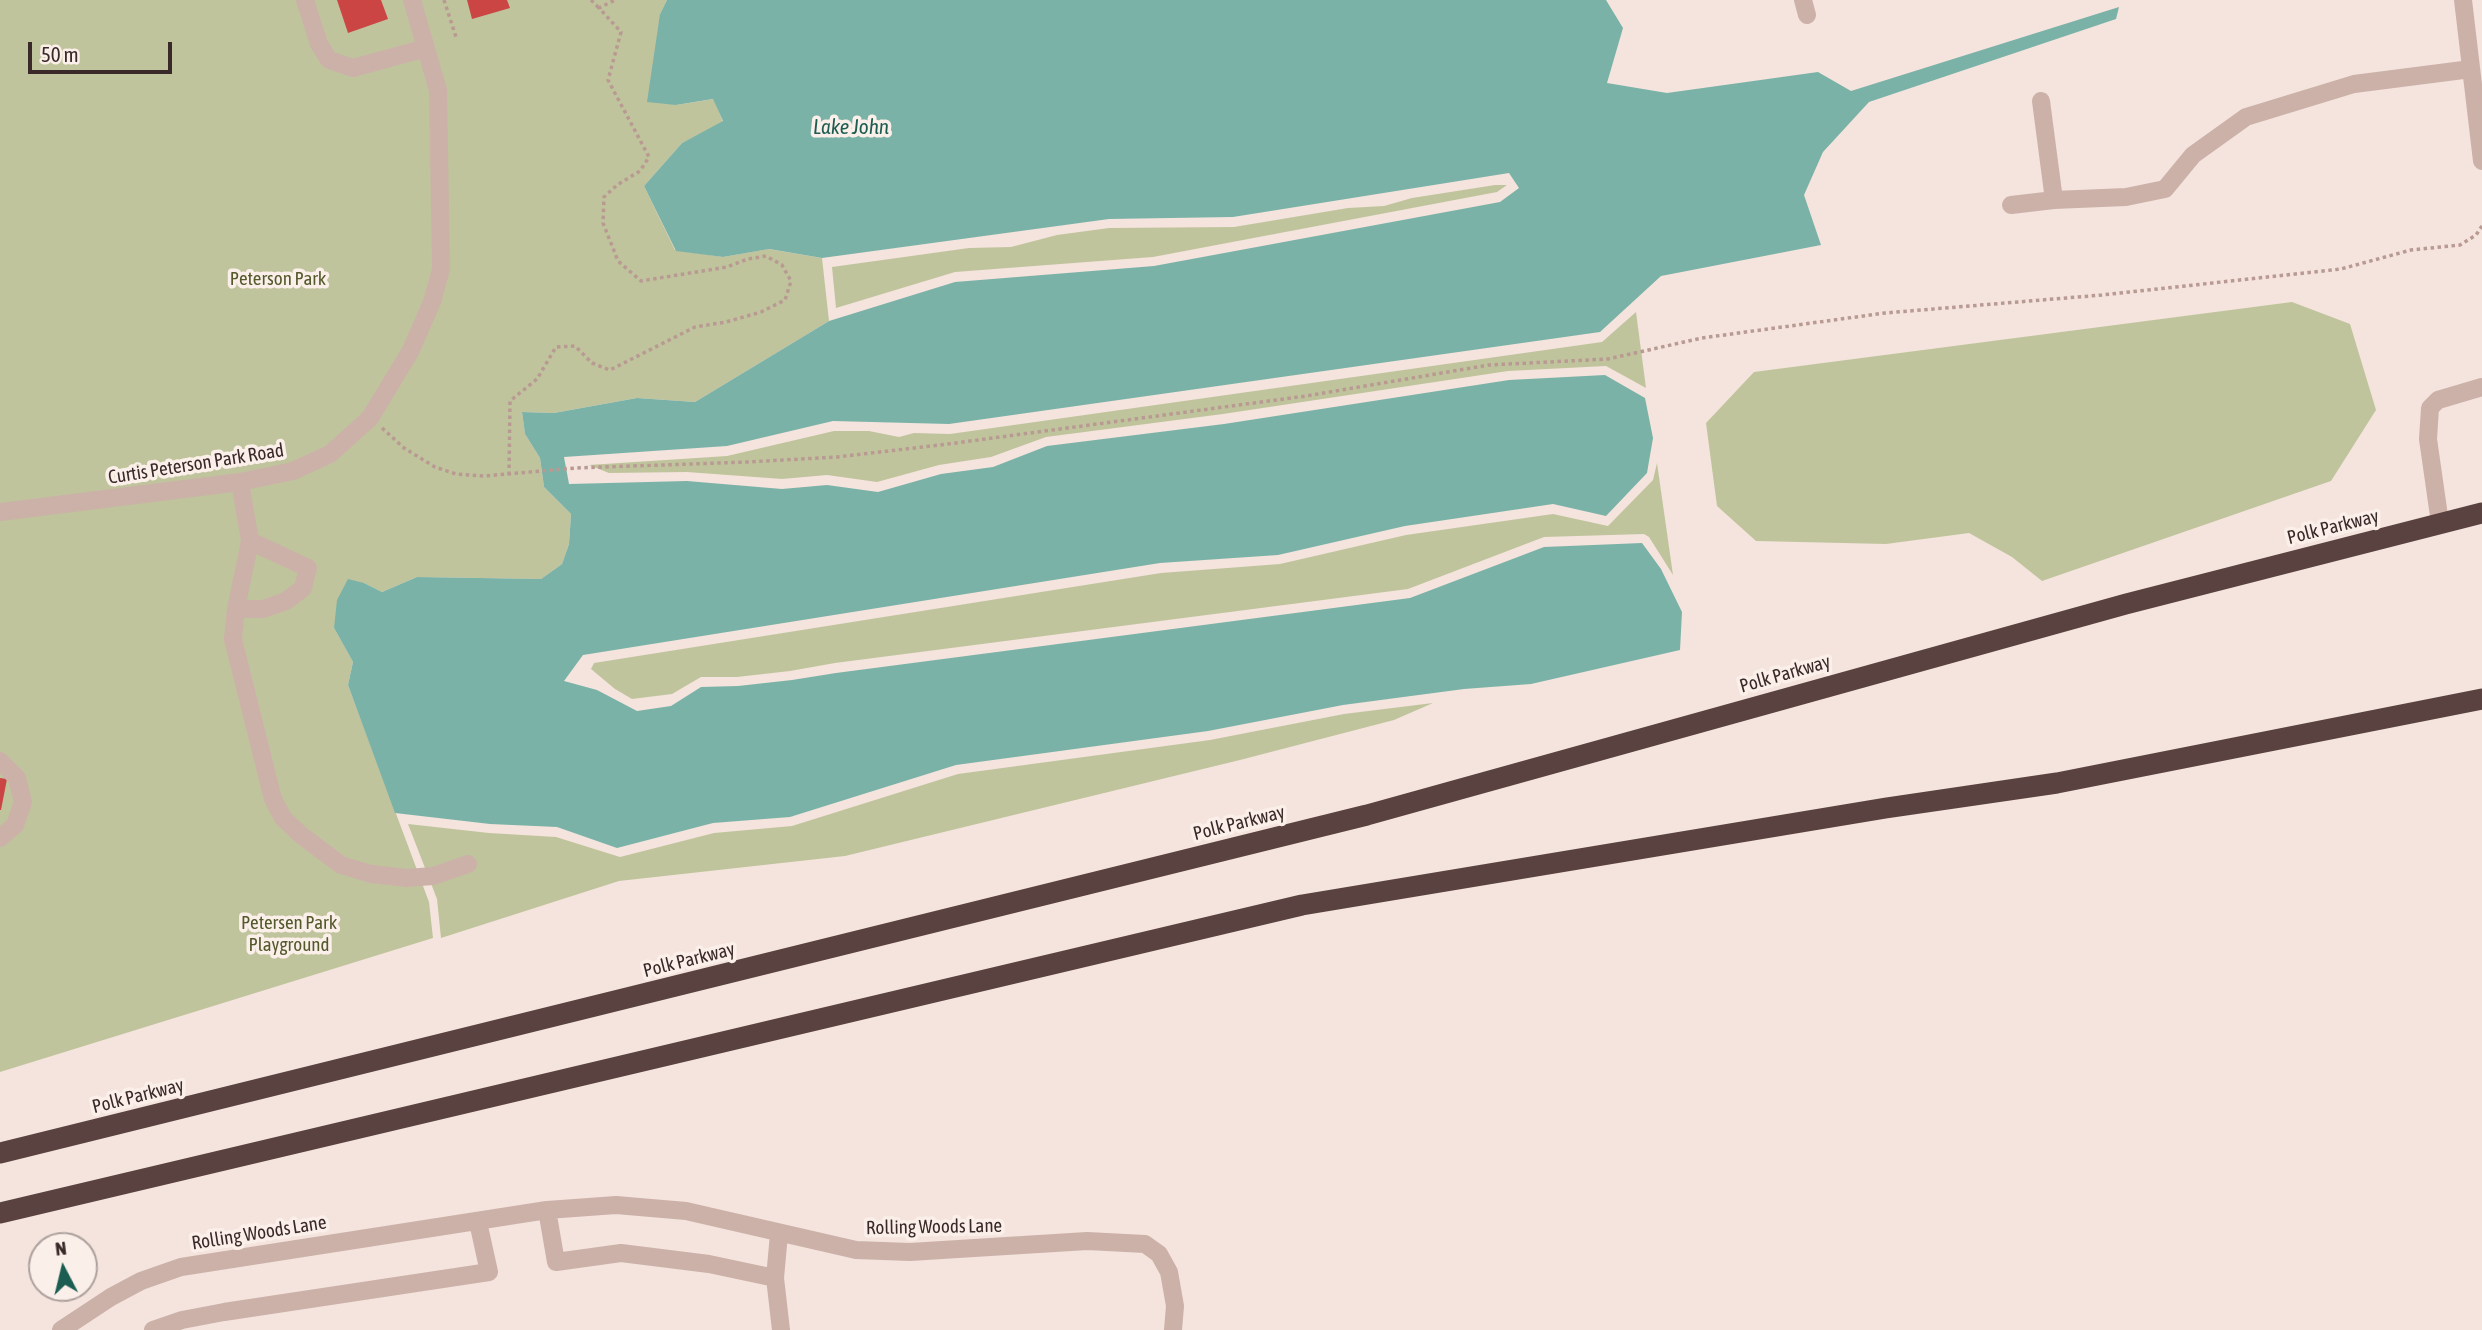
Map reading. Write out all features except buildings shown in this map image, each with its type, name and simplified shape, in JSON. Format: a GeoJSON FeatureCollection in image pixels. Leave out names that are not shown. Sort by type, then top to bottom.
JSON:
{"type":"FeatureCollection","features":[{"type":"Feature","properties":{"kind":"highway","name":"Polk Parkway"},"geometry":{"type":"LineString","coordinates":[[0,1153],[1367,815],[2087,615],[2482,513]]}},
{"type":"Feature","properties":{"kind":"highway"},"geometry":{"type":"LineString","coordinates":[[0,1213],[1302,905],[2057,783],[2482,699]]}},
{"type":"Feature","properties":{"kind":"street"},"geometry":{"type":"LineString","coordinates":[[304,0],[319,44],[329,60],[353,68],[426,48]]}},
{"type":"Feature","properties":{"kind":"street","name":"Curtis Peterson Park Road"},"geometry":{"type":"LineString","coordinates":[[0,512],[240,482],[293,471],[330,454],[370,418],[410,352],[432,302],[441,270],[438,90],[412,0]]}},
{"type":"Feature","properties":{"kind":"street"},"geometry":{"type":"LineString","coordinates":[[2463,0],[2482,161]]}},
{"type":"Feature","properties":{"kind":"street"},"geometry":{"type":"LineString","coordinates":[[2011,205],[2126,197],[2165,189],[2193,155],[2246,117],[2354,84],[2471,69]]}},
{"type":"Feature","properties":{"kind":"street"},"geometry":{"type":"LineString","coordinates":[[2042,101],[2054,200]]}},
{"type":"Feature","properties":{"kind":"street"},"geometry":{"type":"LineString","coordinates":[[2440,523],[2428,439],[2430,408],[2438,400],[2482,387]]}},
{"type":"Feature","properties":{"kind":"street"},"geometry":{"type":"LineString","coordinates":[[240,482],[250,541],[236,609],[233,639],[273,799],[283,818],[341,865],[371,874],[407,878],[433,876],[468,864]]}},
{"type":"Feature","properties":{"kind":"street"},"geometry":{"type":"LineString","coordinates":[[236,609],[262,609],[286,601],[303,588],[308,568],[250,541]]}},
{"type":"Feature","properties":{"kind":"street"},"geometry":{"type":"LineString","coordinates":[[0,761],[17,778],[23,802],[15,825],[0,838]]}},
{"type":"Feature","properties":{"kind":"street","name":"Rolling Woods Lane"},"geometry":{"type":"LineString","coordinates":[[61,1330],[141,1281],[181,1267],[547,1210],[616,1205],[650,1207],[725,1219],[779,1234],[856,1250],[897,1251],[1087,1241],[1145,1244],[1159,1254],[1169,1272],[1175,1306],[1173,1330]]}},
{"type":"Feature","properties":{"kind":"street"},"geometry":{"type":"LineString","coordinates":[[547,1210],[556,1262],[621,1253],[709,1264],[775,1279]]}},
{"type":"Feature","properties":{"kind":"street"},"geometry":{"type":"LineString","coordinates":[[153,1330],[181,1320],[224,1312],[489,1272],[478,1222]]}},
{"type":"Feature","properties":{"kind":"street"},"geometry":{"type":"LineString","coordinates":[[779,1234],[775,1279],[781,1330]]}},
{"type":"Feature","properties":{"kind":"path"},"geometry":{"type":"LineString","coordinates":[[444,0],[456,37]]}},
{"type":"Feature","properties":{"kind":"path"},"geometry":{"type":"LineString","coordinates":[[509,475],[510,401],[537,379],[556,347],[575,346],[592,363],[610,370],[695,327],[761,312],[785,300],[791,281],[782,265],[766,256],[727,267],[640,281],[618,261],[603,223],[604,197],[617,185],[640,171],[649,157],[608,80],[621,32],[591,0]]}},
{"type":"Feature","properties":{"kind":"path"},"geometry":{"type":"LineString","coordinates":[[599,8],[615,0]]}},
{"type":"Feature","properties":{"kind":"path"},"geometry":{"type":"LineString","coordinates":[[370,418],[404,448],[435,467],[456,474],[509,475],[576,468],[785,460],[934,446],[1306,396],[1489,365],[1608,359],[1702,338],[1885,313],[2102,295],[2341,269],[2411,250],[2460,245],[2476,236],[2482,226]]}},
{"type":"Feature","properties":{"kind":"green space","name":"Peterson Park"},"geometry":{"type":"Polygon","coordinates":[[[0,0],[667,0],[660,14],[676,105],[714,99],[723,122],[682,143],[644,186],[675,250],[723,257],[768,249],[822,258],[829,321],[695,402],[637,398],[554,413],[522,412],[525,434],[540,458],[544,487],[571,514],[569,544],[562,564],[541,579],[417,577],[382,592],[364,583],[334,628],[353,662],[348,685],[429,902],[433,938],[0,1072],[0,0]]]}},
{"type":"Feature","properties":{"kind":"green space"},"geometry":{"type":"Polygon","coordinates":[[[1507,185],[1497,192],[1153,257],[955,272],[836,308],[832,267],[969,248],[1011,247],[1057,235],[1109,228],[1234,227],[1348,208],[1384,206],[1412,198],[1507,185]]]}},
{"type":"Feature","properties":{"kind":"green space"},"geometry":{"type":"Polygon","coordinates":[[[2292,302],[2350,324],[2376,410],[2331,481],[2042,581],[2012,557],[1969,533],[1886,544],[1756,541],[1717,506],[1706,423],[1754,372],[2292,302]]]}},
{"type":"Feature","properties":{"kind":"green space"},"geometry":{"type":"Polygon","coordinates":[[[1636,312],[1646,388],[1606,366],[1508,371],[1223,414],[1046,437],[991,457],[939,465],[877,482],[827,475],[782,479],[687,472],[609,473],[589,465],[727,456],[834,431],[869,431],[899,437],[914,433],[950,434],[1602,342],[1636,312]]]}},
{"type":"Feature","properties":{"kind":"green space"},"geometry":{"type":"Polygon","coordinates":[[[1657,463],[1673,575],[1649,537],[1644,534],[1544,537],[1408,589],[790,671],[737,677],[701,677],[672,694],[632,699],[591,669],[594,663],[1161,573],[1280,564],[1406,535],[1553,514],[1608,526],[1653,480],[1657,463]]]}},
{"type":"Feature","properties":{"kind":"green space"},"geometry":{"type":"Polygon","coordinates":[[[1433,703],[1394,720],[845,856],[619,881],[441,938],[437,899],[408,824],[556,837],[620,857],[714,833],[792,826],[958,774],[1210,740],[1344,714],[1433,703]]]}},
{"type":"Feature","properties":{"kind":"water","name":"Lake John"},"geometry":{"type":"Polygon","coordinates":[[[667,0],[1606,0],[1623,28],[1607,83],[1667,93],[1818,72],[1851,91],[2119,7],[2116,19],[1869,102],[1823,152],[1804,195],[1821,245],[1661,276],[1600,332],[949,424],[833,421],[727,446],[564,457],[569,484],[687,481],[782,489],[827,485],[878,492],[941,474],[993,467],[1047,446],[1224,424],[1509,380],[1605,375],[1645,398],[1653,438],[1647,473],[1606,516],[1553,504],[1405,526],[1278,555],[1160,563],[583,655],[564,681],[597,690],[637,711],[671,706],[701,687],[792,680],[1410,598],[1544,547],[1642,543],[1661,569],[1682,612],[1680,650],[1531,684],[1464,689],[1343,705],[1208,731],[956,765],[790,817],[713,823],[617,848],[557,827],[490,824],[395,813],[348,685],[353,662],[334,628],[337,600],[348,579],[382,592],[417,577],[541,579],[562,564],[569,544],[571,514],[544,487],[540,458],[525,434],[522,412],[554,413],[637,398],[695,402],[829,321],[955,282],[1154,266],[1500,202],[1519,188],[1509,173],[1233,217],[1109,219],[822,258],[769,249],[723,257],[676,251],[644,186],[682,143],[723,121],[713,99],[676,105],[647,102],[660,14],[667,0]]]}},
{"type":"Feature","properties":{"kind":"park label","name":"Petersen Park Playground"},"geometry":{"type":"Point","coordinates":[289,934]}}]}
